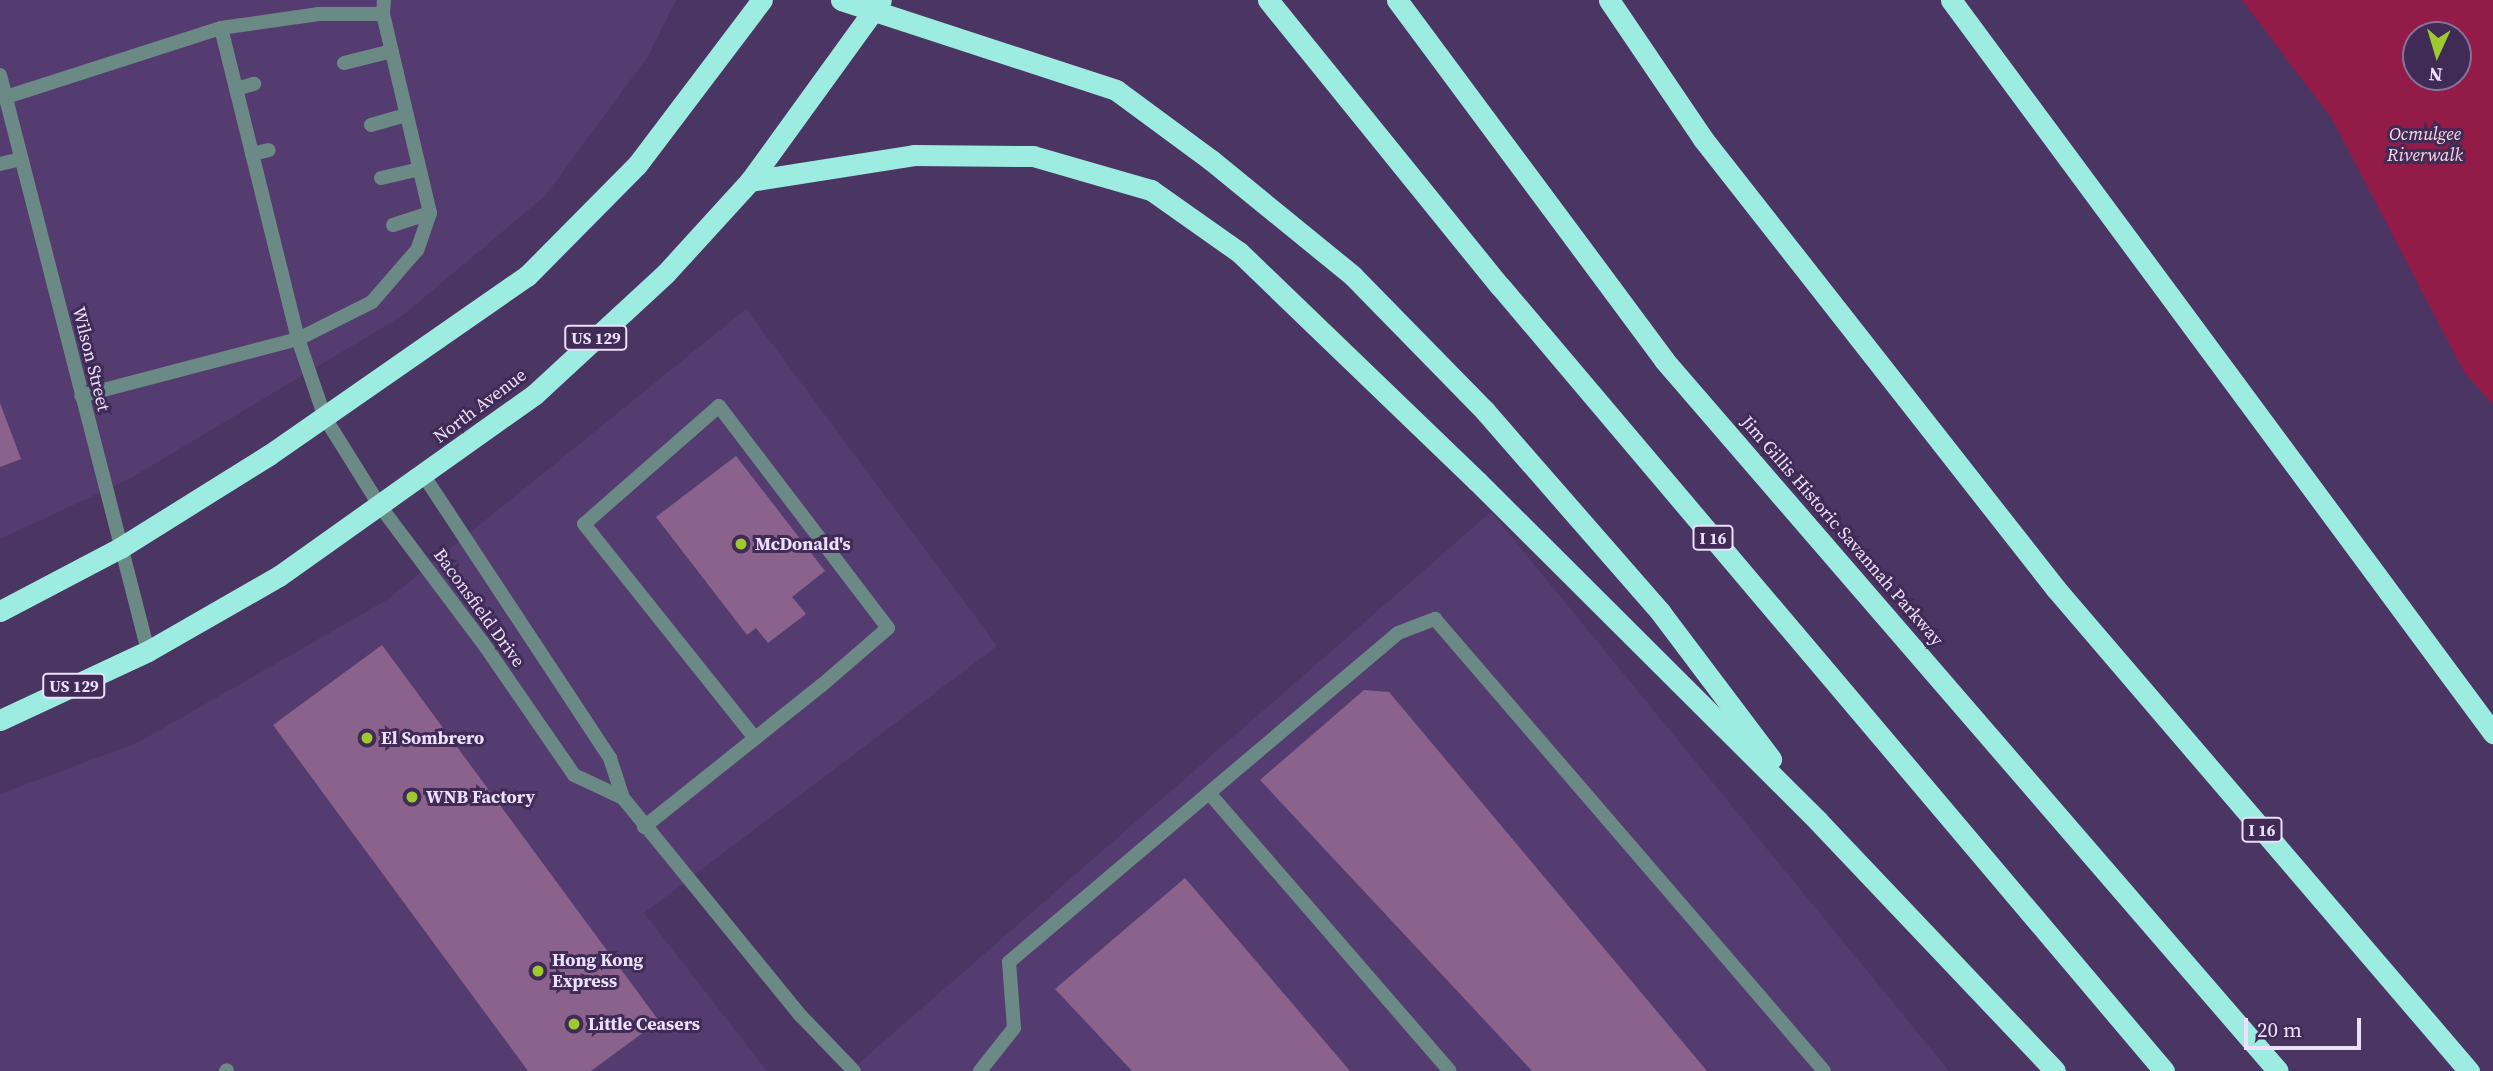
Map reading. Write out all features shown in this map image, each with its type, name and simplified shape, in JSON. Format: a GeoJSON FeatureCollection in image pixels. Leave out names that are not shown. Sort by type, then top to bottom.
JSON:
{"type":"FeatureCollection","features":[{"type":"Feature","properties":{"kind":"highway"},"geometry":{"type":"LineString","coordinates":[[0,611],[120,548],[325,418],[527,276],[637,165],[762,0]]}},
{"type":"Feature","properties":{"kind":"highway"},"geometry":{"type":"LineString","coordinates":[[841,0],[876,6],[1116,90],[1211,160],[1353,276],[1485,411],[1661,613],[1818,821]]}},
{"type":"Feature","properties":{"kind":"highway","name":"I 16"},"geometry":{"type":"LineString","coordinates":[[1268,0],[1500,286],[2164,1071]]}},
{"type":"Feature","properties":{"kind":"highway","name":"Jim Gillis Historic Savannah Parkway"},"geometry":{"type":"LineString","coordinates":[[1397,0],[1664,360],[2278,1071]]}},
{"type":"Feature","properties":{"kind":"highway","name":"I 16"},"geometry":{"type":"LineString","coordinates":[[1609,0],[1703,139],[2056,589],[2469,1071]]}},
{"type":"Feature","properties":{"kind":"highway"},"geometry":{"type":"LineString","coordinates":[[1951,0],[2493,733]]}},
{"type":"Feature","properties":{"kind":"highway","name":"North Avenue"},"geometry":{"type":"LineString","coordinates":[[0,720],[148,651],[279,576],[424,477],[536,394],[666,272],[750,181],[876,6]]}},
{"type":"Feature","properties":{"kind":"highway"},"geometry":{"type":"LineString","coordinates":[[750,181],[914,155],[1033,156],[1151,190],[1239,252],[1818,821],[2055,1071]]}},
{"type":"Feature","properties":{"kind":"street"},"geometry":{"type":"LineString","coordinates":[[6,97],[221,28],[384,7],[430,214],[417,250],[372,302],[298,339],[81,396]]}},
{"type":"Feature","properties":{"kind":"street","name":"Baconsfield Drive"},"geometry":{"type":"LineString","coordinates":[[221,28],[252,154],[273,207],[278,257],[298,339],[325,418],[380,506],[483,642],[574,775],[623,798]]}},
{"type":"Feature","properties":{"kind":"street"},"geometry":{"type":"LineString","coordinates":[[344,63],[392,51]]}},
{"type":"Feature","properties":{"kind":"street","name":"Wilson Street"},"geometry":{"type":"LineString","coordinates":[[0,75],[148,651]]}},
{"type":"Feature","properties":{"kind":"street"},"geometry":{"type":"LineString","coordinates":[[236,89],[254,85]]}},
{"type":"Feature","properties":{"kind":"street"},"geometry":{"type":"LineString","coordinates":[[371,125],[407,116]]}},
{"type":"Feature","properties":{"kind":"street"},"geometry":{"type":"LineString","coordinates":[[252,154],[269,150]]}},
{"type":"Feature","properties":{"kind":"street"},"geometry":{"type":"LineString","coordinates":[[0,164],[21,159]]}},
{"type":"Feature","properties":{"kind":"street"},"geometry":{"type":"LineString","coordinates":[[381,178],[419,169]]}},
{"type":"Feature","properties":{"kind":"street"},"geometry":{"type":"LineString","coordinates":[[393,225],[430,214]]}},
{"type":"Feature","properties":{"kind":"street"},"geometry":{"type":"LineString","coordinates":[[278,257],[292,253]]}},
{"type":"Feature","properties":{"kind":"street"},"geometry":{"type":"LineString","coordinates":[[644,827],[755,738],[888,628],[719,406],[584,524],[755,738]]}},
{"type":"Feature","properties":{"kind":"street","name":"Baconsfield Drive"},"geometry":{"type":"LineString","coordinates":[[424,477],[610,758],[623,798],[801,1016],[854,1071]]}},
{"type":"Feature","properties":{"kind":"street"},"geometry":{"type":"LineString","coordinates":[[989,1068],[1014,1028],[1009,962],[1398,633],[1435,619],[1824,1071]]}},
{"type":"Feature","properties":{"kind":"street"},"geometry":{"type":"LineString","coordinates":[[1209,793],[1449,1070]]}},
{"type":"Feature","properties":{"kind":"shaded area"},"geometry":{"type":"Polygon","coordinates":[[[0,0],[676,0],[648,56],[545,196],[402,316],[129,479],[0,539],[0,0]]]}},
{"type":"Feature","properties":{"kind":"shaded area"},"geometry":{"type":"Polygon","coordinates":[[[746,309],[997,646],[644,913],[767,1071],[0,1071],[0,794],[139,742],[387,600],[746,309]]]}},
{"type":"Feature","properties":{"kind":"shaded area"},"geometry":{"type":"Polygon","coordinates":[[[1491,512],[1949,1071],[850,1071],[1491,512]]]}},
{"type":"Feature","properties":{"kind":"green space","name":"Ocmulgee Riverwalk"},"geometry":{"type":"Polygon","coordinates":[[[2242,0],[2493,0],[2493,405],[2464,372],[2332,119],[2242,0]]]}},
{"type":"Feature","properties":{"kind":"building"},"geometry":{"type":"Polygon","coordinates":[[[0,403],[21,459],[0,467],[0,403]]]}},
{"type":"Feature","properties":{"kind":"building","name":"McDonald's"},"geometry":{"type":"Polygon","coordinates":[[[736,456],[825,571],[792,597],[806,614],[768,643],[756,628],[747,635],[656,517],[736,456]]]}},
{"type":"Feature","properties":{"kind":"building"},"geometry":{"type":"Polygon","coordinates":[[[382,645],[659,1021],[591,1071],[528,1071],[273,725],[382,645]]]}},
{"type":"Feature","properties":{"kind":"building"},"geometry":{"type":"Polygon","coordinates":[[[1364,690],[1389,692],[1707,1071],[1532,1071],[1260,780],[1364,690]]]}},
{"type":"Feature","properties":{"kind":"building"},"geometry":{"type":"Polygon","coordinates":[[[1185,878],[1350,1071],[1132,1071],[1055,989],[1185,878]]]}},
{"type":"Feature","properties":{"kind":"place","name":"McDonald's"},"geometry":{"type":"Point","coordinates":[741,544]}},
{"type":"Feature","properties":{"kind":"place","name":"El Sombrero"},"geometry":{"type":"Point","coordinates":[367,738]}},
{"type":"Feature","properties":{"kind":"place","name":"WNB Factory"},"geometry":{"type":"Point","coordinates":[412,797]}},
{"type":"Feature","properties":{"kind":"place","name":"Hong Kong Express"},"geometry":{"type":"Point","coordinates":[538,971]}},
{"type":"Feature","properties":{"kind":"place","name":"Little Ceasers"},"geometry":{"type":"Point","coordinates":[574,1024]}}]}
